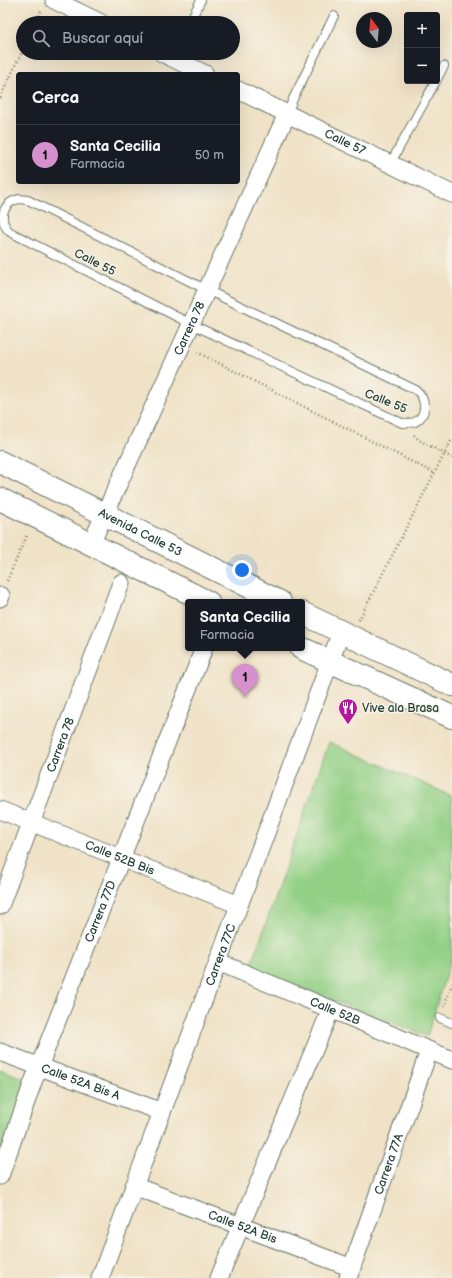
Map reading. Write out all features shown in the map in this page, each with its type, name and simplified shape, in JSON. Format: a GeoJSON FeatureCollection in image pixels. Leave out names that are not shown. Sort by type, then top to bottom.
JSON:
{"type":"FeatureCollection","features":[{"type":"Feature","properties":{"kind":"street"},"geometry":{"type":"LineString","coordinates":[[54,0],[87,16]]}},
{"type":"Feature","properties":{"kind":"street"},"geometry":{"type":"LineString","coordinates":[[178,60],[201,72]]}},
{"type":"Feature","properties":{"kind":"street","name":"Calle 57"},"geometry":{"type":"LineString","coordinates":[[240,91],[452,194]]}},
{"type":"Feature","properties":{"kind":"street","name":"Carrera 78"},"geometry":{"type":"LineString","coordinates":[[91,544],[287,114]]}},
{"type":"Feature","properties":{"kind":"street","name":"Avenida Calle 53"},"geometry":{"type":"LineString","coordinates":[[0,462],[274,599]]}},
{"type":"Feature","properties":{"kind":"street"},"geometry":{"type":"LineString","coordinates":[[0,499],[202,599]]}},
{"type":"Feature","properties":{"kind":"street","name":"Carrera 78"},"geometry":{"type":"LineString","coordinates":[[0,906],[121,583]]}},
{"type":"Feature","properties":{"kind":"street"},"geometry":{"type":"LineString","coordinates":[[305,614],[452,685]]}},
{"type":"Feature","properties":{"kind":"street","name":"Carrera 77C"},"geometry":{"type":"LineString","coordinates":[[100,1278],[330,661],[346,634]]}},
{"type":"Feature","properties":{"kind":"street"},"geometry":{"type":"LineString","coordinates":[[305,650],[452,717]]}},
{"type":"Feature","properties":{"kind":"street","name":"Carrera 77D"},"geometry":{"type":"LineString","coordinates":[[0,1176],[40,1067],[203,651]]}},
{"type":"Feature","properties":{"kind":"street","name":"Calle 52B Bis"},"geometry":{"type":"LineString","coordinates":[[0,810],[239,905]]}},
{"type":"Feature","properties":{"kind":"street","name":"Calle 52B"},"geometry":{"type":"LineString","coordinates":[[218,962],[452,1060]]}},
{"type":"Feature","properties":{"kind":"street"},"geometry":{"type":"LineString","coordinates":[[219,1278],[330,1009]]}},
{"type":"Feature","properties":{"kind":"street","name":"Carrera 77A"},"geometry":{"type":"LineString","coordinates":[[350,1273],[429,1051]]}},
{"type":"Feature","properties":{"kind":"street","name":"Calle 52A Bis A"},"geometry":{"type":"LineString","coordinates":[[0,1052],[162,1112]]}},
{"type":"Feature","properties":{"kind":"street","name":"Calle 52A Bis"},"geometry":{"type":"LineString","coordinates":[[134,1186],[240,1226],[350,1273]]}},
{"type":"Feature","properties":{"kind":"lane"},"geometry":{"type":"LineString","coordinates":[[193,16],[201,0]]}},
{"type":"Feature","properties":{"kind":"lane"},"geometry":{"type":"LineString","coordinates":[[287,114],[334,16]]}},
{"type":"Feature","properties":{"kind":"lane"},"geometry":{"type":"LineString","coordinates":[[440,74],[444,66]]}},
{"type":"Feature","properties":{"kind":"lane"},"geometry":{"type":"LineString","coordinates":[[390,164],[435,84]]}},
{"type":"Feature","properties":{"kind":"lane","name":"Calle 55"},"geometry":{"type":"LineString","coordinates":[[19,199],[28,200],[207,290],[416,390],[423,398],[423,411],[420,418],[413,422],[402,424],[191,324],[4,228],[2,220],[5,210],[10,202],[19,199]]}},
{"type":"Feature","properties":{"kind":"lane"},"geometry":{"type":"LineString","coordinates":[[440,1018],[452,1023]]}},
{"type":"Feature","properties":{"kind":"path"},"geometry":{"type":"LineString","coordinates":[[0,98],[18,60]]}},
{"type":"Feature","properties":{"kind":"path"},"geometry":{"type":"LineString","coordinates":[[183,344],[434,473]]}},
{"type":"Feature","properties":{"kind":"path"},"geometry":{"type":"LineString","coordinates":[[402,424],[418,440],[452,458]]}},
{"type":"Feature","properties":{"kind":"path"},"geometry":{"type":"LineString","coordinates":[[346,634],[452,438]]}},
{"type":"Feature","properties":{"kind":"path"},"geometry":{"type":"LineString","coordinates":[[0,597],[27,535]]}},
{"type":"Feature","properties":{"kind":"green space"},"geometry":{"type":"Polygon","coordinates":[[[329,742],[452,796],[452,955],[427,1036],[250,969],[329,742]]]}},
{"type":"Feature","properties":{"kind":"green space"},"geometry":{"type":"Polygon","coordinates":[[[0,1069],[30,1081],[0,1165],[0,1069]]]}},
{"type":"Feature","properties":{"kind":"place","name":"Santa Cecilia"},"geometry":{"type":"Point","coordinates":[245,697]}},
{"type":"Feature","properties":{"kind":"place","name":"Vive ala Brasa"},"geometry":{"type":"Point","coordinates":[348,725]}}]}
